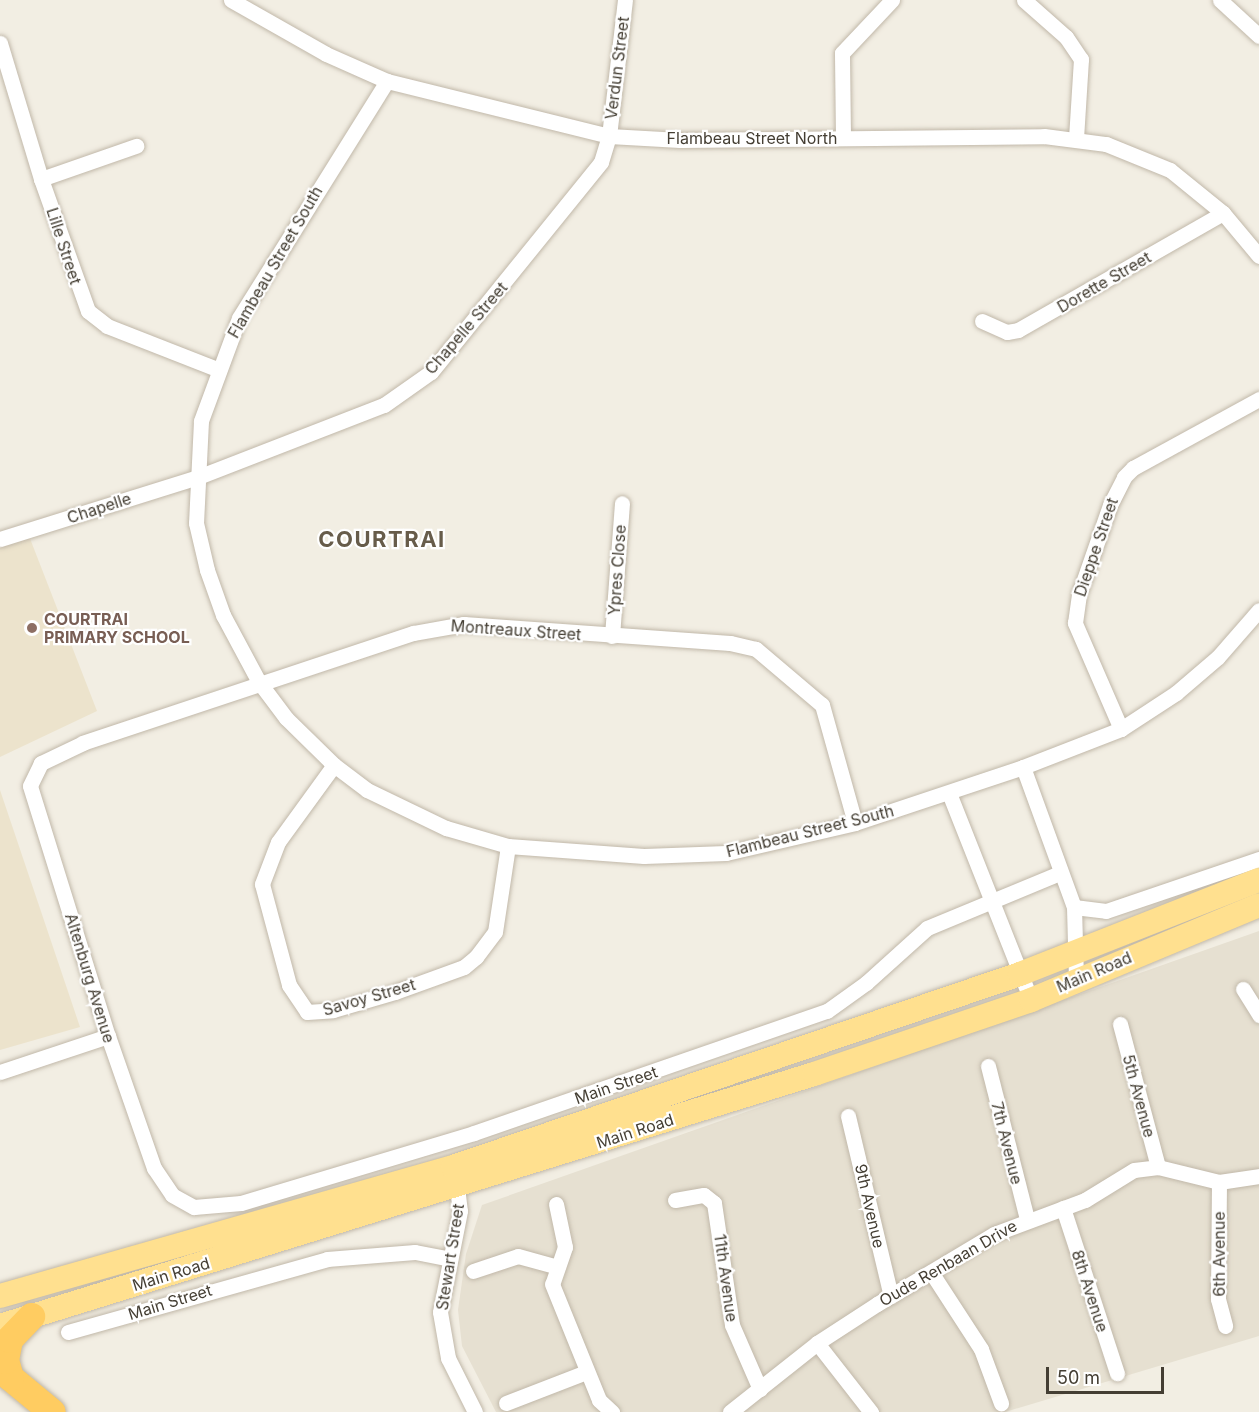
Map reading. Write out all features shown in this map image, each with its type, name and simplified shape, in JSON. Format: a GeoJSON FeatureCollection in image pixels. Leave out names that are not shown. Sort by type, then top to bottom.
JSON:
{"type":"FeatureCollection","features":[{"type":"Feature","properties":{"kind":"highway"},"geometry":{"type":"LineString","coordinates":[[32,1316],[9,1339],[5,1373],[52,1412]]}},
{"type":"Feature","properties":{"kind":"main road","name":"Main Road"},"geometry":{"type":"LineString","coordinates":[[0,1326],[455,1177],[1020,974],[1259,880]]}},
{"type":"Feature","properties":{"kind":"main road","name":"Main Road"},"geometry":{"type":"LineString","coordinates":[[0,1296],[455,1177],[814,1074],[1031,999],[1259,905]]}},
{"type":"Feature","properties":{"kind":"street","name":"Flambeau Street North"},"geometry":{"type":"LineString","coordinates":[[231,0],[326,54],[387,81],[609,136],[1076,138],[1115,147],[1170,170],[1223,213],[1259,256]]}},
{"type":"Feature","properties":{"kind":"street","name":"Verdun Street"},"geometry":{"type":"LineString","coordinates":[[609,136],[625,0]]}},
{"type":"Feature","properties":{"kind":"street"},"geometry":{"type":"LineString","coordinates":[[843,137],[842,53],[892,0]]}},
{"type":"Feature","properties":{"kind":"street"},"geometry":{"type":"LineString","coordinates":[[1024,0],[1066,37],[1081,59],[1076,138]]}},
{"type":"Feature","properties":{"kind":"street"},"geometry":{"type":"LineString","coordinates":[[1220,0],[1259,36]]}},
{"type":"Feature","properties":{"kind":"street","name":"Lille Street"},"geometry":{"type":"LineString","coordinates":[[0,43],[41,179],[81,297],[95,318],[106,326],[217,369]]}},
{"type":"Feature","properties":{"kind":"street","name":"Flambeau Street South"},"geometry":{"type":"LineString","coordinates":[[387,81],[254,292],[217,369],[201,421],[196,523],[207,570],[223,615],[259,682],[286,718],[334,765],[405,810],[446,828],[508,846],[644,856],[726,853],[855,823],[949,793]]}},
{"type":"Feature","properties":{"kind":"street","name":"Chapelle Street"},"geometry":{"type":"LineString","coordinates":[[198,477],[384,405],[418,383],[445,358],[593,174],[609,136]]}},
{"type":"Feature","properties":{"kind":"street"},"geometry":{"type":"LineString","coordinates":[[41,179],[136,146]]}},
{"type":"Feature","properties":{"kind":"street","name":"Dorette Street"},"geometry":{"type":"LineString","coordinates":[[982,321],[1007,332],[1018,330],[1223,213]]}},
{"type":"Feature","properties":{"kind":"street","name":"Dieppe Street"},"geometry":{"type":"LineString","coordinates":[[1121,729],[1075,623],[1079,594],[1110,505],[1124,477],[1133,468],[1259,399]]}},
{"type":"Feature","properties":{"kind":"street","name":"Chapelle"},"geometry":{"type":"LineString","coordinates":[[0,539],[198,477]]}},
{"type":"Feature","properties":{"kind":"street","name":"Ypres Close"},"geometry":{"type":"LineString","coordinates":[[612,636],[622,503]]}},
{"type":"Feature","properties":{"kind":"street"},"geometry":{"type":"LineString","coordinates":[[1031,999],[989,901],[949,793],[1121,729],[1176,693],[1218,657],[1258,613]]}},
{"type":"Feature","properties":{"kind":"street","name":"Montreaux Street"},"geometry":{"type":"LineString","coordinates":[[30,786],[36,769],[50,757],[259,682],[451,624],[745,645],[768,657],[822,705],[855,823]]}},
{"type":"Feature","properties":{"kind":"street","name":"Savoy Street"},"geometry":{"type":"LineString","coordinates":[[334,765],[278,842],[262,884],[289,985],[307,1012],[333,1010],[394,992],[464,967],[476,957],[495,932],[508,846]]}},
{"type":"Feature","properties":{"kind":"street"},"geometry":{"type":"LineString","coordinates":[[1023,767],[1074,907],[1072,953],[1076,980]]}},
{"type":"Feature","properties":{"kind":"street","name":"Altenburg Avenue"},"geometry":{"type":"LineString","coordinates":[[30,786],[108,1036],[154,1168]]}},
{"type":"Feature","properties":{"kind":"street"},"geometry":{"type":"LineString","coordinates":[[1074,907],[1106,911],[1259,859]]}},
{"type":"Feature","properties":{"kind":"street","name":"Main Street"},"geometry":{"type":"LineString","coordinates":[[154,1168],[162,1184],[182,1203],[216,1208],[474,1133],[827,1011],[866,983],[927,928],[1060,873]]}},
{"type":"Feature","properties":{"kind":"street"},"geometry":{"type":"LineString","coordinates":[[1243,989],[1259,1015]]}},
{"type":"Feature","properties":{"kind":"street","name":"5th Avenue"},"geometry":{"type":"LineString","coordinates":[[1120,1024],[1158,1167]]}},
{"type":"Feature","properties":{"kind":"street"},"geometry":{"type":"LineString","coordinates":[[0,1072],[108,1036]]}},
{"type":"Feature","properties":{"kind":"street","name":"7th Avenue"},"geometry":{"type":"LineString","coordinates":[[988,1066],[1027,1219]]}},
{"type":"Feature","properties":{"kind":"street","name":"9th Avenue"},"geometry":{"type":"LineString","coordinates":[[848,1116],[891,1296]]}},
{"type":"Feature","properties":{"kind":"street","name":"Oude Renbaan Drive"},"geometry":{"type":"LineString","coordinates":[[730,1412],[817,1343],[931,1272],[1027,1219],[1099,1194],[1134,1170],[1158,1167],[1219,1182],[1259,1176]]}},
{"type":"Feature","properties":{"kind":"street","name":"Stewart Street"},"geometry":{"type":"LineString","coordinates":[[455,1177],[460,1211],[442,1294],[443,1339],[448,1358],[476,1412]]}},
{"type":"Feature","properties":{"kind":"street","name":"6th Avenue"},"geometry":{"type":"LineString","coordinates":[[1219,1182],[1218,1299],[1225,1326]]}},
{"type":"Feature","properties":{"kind":"street","name":"11th Avenue"},"geometry":{"type":"LineString","coordinates":[[675,1200],[705,1195],[714,1203],[732,1325],[760,1389]]}},
{"type":"Feature","properties":{"kind":"street"},"geometry":{"type":"LineString","coordinates":[[556,1204],[565,1238],[564,1253],[552,1284],[599,1400],[612,1412]]}},
{"type":"Feature","properties":{"kind":"street","name":"8th Avenue"},"geometry":{"type":"LineString","coordinates":[[1063,1208],[1117,1373]]}},
{"type":"Feature","properties":{"kind":"street","name":"Main Street"},"geometry":{"type":"LineString","coordinates":[[68,1332],[327,1259],[388,1252],[450,1259]]}},
{"type":"Feature","properties":{"kind":"street"},"geometry":{"type":"LineString","coordinates":[[473,1271],[518,1256],[558,1267]]}},
{"type":"Feature","properties":{"kind":"street"},"geometry":{"type":"LineString","coordinates":[[931,1272],[981,1349],[1001,1403]]}},
{"type":"Feature","properties":{"kind":"street"},"geometry":{"type":"LineString","coordinates":[[817,1343],[871,1412]]}},
{"type":"Feature","properties":{"kind":"street"},"geometry":{"type":"LineString","coordinates":[[506,1403],[586,1372]]}},
{"type":"Feature","properties":{"kind":"shaded area","name":"COURTRAI PRIMARY SCHOOL"},"geometry":{"type":"Polygon","coordinates":[[[29,536],[97,711],[0,757],[0,545],[29,536]]]}},
{"type":"Feature","properties":{"kind":"shaded area"},"geometry":{"type":"Polygon","coordinates":[[[0,790],[80,1027],[0,1050],[0,790]]]}},
{"type":"Feature","properties":{"kind":"shaded area"},"geometry":{"type":"Polygon","coordinates":[[[1259,931],[1259,1336],[1005,1412],[496,1412],[462,1346],[458,1310],[466,1254],[482,1205],[1259,931]]]}},
{"type":"Feature","properties":{"kind":"place","name":"COURTRAI PRIMARY SCHOOL"},"geometry":{"type":"Point","coordinates":[32,628]}},
{"type":"Feature","properties":{"kind":"district","name":"COURTRAI"},"geometry":{"type":"Point","coordinates":[382,540]}}]}
